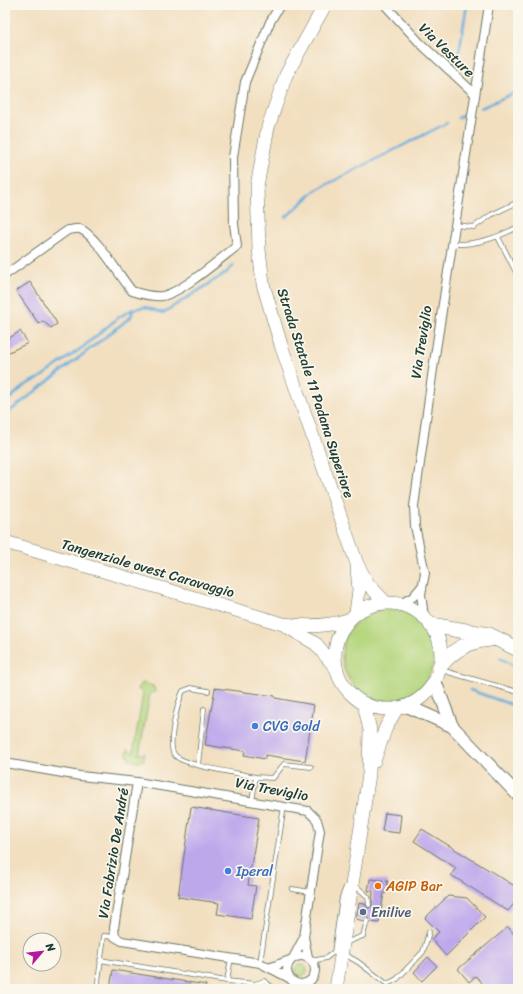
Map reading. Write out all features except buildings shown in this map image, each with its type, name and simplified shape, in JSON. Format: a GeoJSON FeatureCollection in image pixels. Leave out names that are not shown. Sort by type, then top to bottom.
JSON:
{"type":"FeatureCollection","features":[{"type":"Feature","properties":{"kind":"highway"},"geometry":{"type":"LineString","coordinates":[[427,621],[482,633],[518,649]]}},
{"type":"Feature","properties":{"kind":"highway"},"geometry":{"type":"LineString","coordinates":[[438,672],[450,654],[463,646],[480,640],[498,639]]}},
{"type":"Feature","properties":{"kind":"main road","name":"Strada Statale 11 Padana Superiore"},"geometry":{"type":"LineString","coordinates":[[326,5],[286,76],[268,127],[257,186],[258,249],[263,284],[278,337],[356,564],[368,584],[385,602]]}},
{"type":"Feature","properties":{"kind":"main road","name":"Tangenziale ovest Caravaggio"},"geometry":{"type":"LineString","coordinates":[[5,542],[283,624],[319,626],[333,624],[352,616]]}},
{"type":"Feature","properties":{"kind":"main road","name":"Strada Statale 11 Padana Superiore"},"geometry":{"type":"LineString","coordinates":[[352,616],[359,590],[356,564]]}},
{"type":"Feature","properties":{"kind":"main road"},"geometry":{"type":"LineString","coordinates":[[452,726],[438,672],[440,644],[427,621],[413,609],[400,604],[385,602],[367,606],[352,616],[340,632],[335,646],[336,668],[345,688],[364,704],[382,709],[402,707],[452,726],[518,795]]}},
{"type":"Feature","properties":{"kind":"main road","name":"Tangenziale ovest Caravaggio"},"geometry":{"type":"LineString","coordinates":[[283,624],[316,644],[336,668]]}},
{"type":"Feature","properties":{"kind":"main road"},"geometry":{"type":"LineString","coordinates":[[369,774],[386,727],[402,707],[426,693],[438,672]]}},
{"type":"Feature","properties":{"kind":"main road"},"geometry":{"type":"LineString","coordinates":[[336,989],[369,774],[370,730],[364,704]]}},
{"type":"Feature","properties":{"kind":"street"},"geometry":{"type":"LineString","coordinates":[[5,275],[68,230],[78,229],[86,232],[102,250],[132,291],[150,296],[163,296],[181,288],[237,246],[234,224],[233,158],[245,82],[270,22],[280,5]]}},
{"type":"Feature","properties":{"kind":"street","name":"Via Vesture"},"geometry":{"type":"LineString","coordinates":[[385,5],[474,99]]}},
{"type":"Feature","properties":{"kind":"street","name":"Via Treviglio"},"geometry":{"type":"LineString","coordinates":[[427,621],[421,602],[422,586],[425,580],[425,567],[415,526],[414,506],[452,244],[489,5]]}},
{"type":"Feature","properties":{"kind":"street"},"geometry":{"type":"LineString","coordinates":[[400,604],[413,597],[422,586]]}},
{"type":"Feature","properties":{"kind":"street","name":"Via Treviglio"},"geometry":{"type":"LineString","coordinates":[[5,763],[80,776],[99,776],[137,782],[308,811],[314,815],[319,824],[320,840],[304,937]]}},
{"type":"Feature","properties":{"kind":"street","name":"Via Fabrizio De André"},"geometry":{"type":"LineString","coordinates":[[137,782],[114,928],[115,937],[122,941],[260,963],[292,983]]}},
{"type":"Feature","properties":{"kind":"street"},"geometry":{"type":"LineString","coordinates":[[304,937],[315,972],[312,979],[304,986],[292,983],[286,971],[304,937]]}},
{"type":"Feature","properties":{"kind":"street"},"geometry":{"type":"LineString","coordinates":[[269,968],[302,955],[310,959]]}},
{"type":"Feature","properties":{"kind":"lane"},"geometry":{"type":"LineString","coordinates":[[455,225],[474,227],[491,215],[518,202]]}},
{"type":"Feature","properties":{"kind":"lane"},"geometry":{"type":"LineString","coordinates":[[452,244],[464,244],[498,237],[518,227]]}},
{"type":"Feature","properties":{"kind":"lane"},"geometry":{"type":"LineString","coordinates":[[498,237],[518,276]]}},
{"type":"Feature","properties":{"kind":"lane"},"geometry":{"type":"LineString","coordinates":[[438,672],[518,692]]}},
{"type":"Feature","properties":{"kind":"lane"},"geometry":{"type":"LineString","coordinates":[[208,691],[191,688],[183,691],[179,700],[172,741],[172,750],[178,758],[198,765],[256,777],[273,778],[284,764],[311,768]]}},
{"type":"Feature","properties":{"kind":"lane"},"geometry":{"type":"LineString","coordinates":[[198,765],[204,709]]}},
{"type":"Feature","properties":{"kind":"lane"},"geometry":{"type":"LineString","coordinates":[[252,801],[256,777]]}},
{"type":"Feature","properties":{"kind":"lane"},"geometry":{"type":"LineString","coordinates":[[260,963],[285,806]]}},
{"type":"Feature","properties":{"kind":"lane"},"geometry":{"type":"LineString","coordinates":[[310,959],[326,958],[334,952],[342,897],[354,869]]}},
{"type":"Feature","properties":{"kind":"lane"},"geometry":{"type":"LineString","coordinates":[[352,883],[368,897],[369,905]]}},
{"type":"Feature","properties":{"kind":"lane"},"geometry":{"type":"LineString","coordinates":[[292,889],[311,892]]}},
{"type":"Feature","properties":{"kind":"lane"},"geometry":{"type":"LineString","coordinates":[[367,921],[363,936],[342,948],[387,984],[397,979],[423,952],[429,932]]}},
{"type":"Feature","properties":{"kind":"lane"},"geometry":{"type":"LineString","coordinates":[[97,989],[104,936],[115,937]]}},
{"type":"Feature","properties":{"kind":"lane"},"geometry":{"type":"LineString","coordinates":[[227,981],[231,958]]}},
{"type":"Feature","properties":{"kind":"lane"},"geometry":{"type":"LineString","coordinates":[[100,960],[254,986],[264,981],[272,987],[272,989]]}},
{"type":"Feature","properties":{"kind":"green space"},"geometry":{"type":"Polygon","coordinates":[[[379,609],[397,609],[414,616],[427,629],[434,646],[434,664],[427,681],[414,694],[397,701],[379,701],[362,694],[349,681],[342,664],[342,646],[349,629],[362,616],[379,609]]]}},
{"type":"Feature","properties":{"kind":"green space"},"geometry":{"type":"Polygon","coordinates":[[[143,683],[153,686],[156,692],[150,694],[139,755],[145,753],[144,760],[139,762],[130,760],[127,755],[128,749],[133,753],[143,694],[138,689],[143,683]]]}},
{"type":"Feature","properties":{"kind":"green space"},"geometry":{"type":"Polygon","coordinates":[[[299,964],[303,964],[307,970],[303,976],[299,976],[295,972],[295,968],[299,964]]]}},
{"type":"Feature","properties":{"kind":"waterway"},"geometry":{"type":"LineString","coordinates":[[456,70],[467,5]]}},
{"type":"Feature","properties":{"kind":"waterway"},"geometry":{"type":"LineString","coordinates":[[481,108],[518,91]]}},
{"type":"Feature","properties":{"kind":"waterway"},"geometry":{"type":"LineString","coordinates":[[458,118],[465,114]]}},
{"type":"Feature","properties":{"kind":"waterway"},"geometry":{"type":"LineString","coordinates":[[286,217],[316,190],[447,123]]}},
{"type":"Feature","properties":{"kind":"waterway"},"geometry":{"type":"LineString","coordinates":[[5,415],[131,317],[133,309],[145,307],[163,313],[226,273],[234,265]]}},
{"type":"Feature","properties":{"kind":"waterway"},"geometry":{"type":"LineString","coordinates":[[5,403],[25,385],[38,379],[83,347],[119,317],[133,309]]}},
{"type":"Feature","properties":{"kind":"waterway"},"geometry":{"type":"LineString","coordinates":[[500,658],[518,668]]}},
{"type":"Feature","properties":{"kind":"waterway"},"geometry":{"type":"LineString","coordinates":[[470,690],[518,707]]}},
{"type":"Feature","properties":{"kind":"place","name":"CVG Gold"},"geometry":{"type":"Point","coordinates":[255,726]}},
{"type":"Feature","properties":{"kind":"place","name":"Iperal"},"geometry":{"type":"Point","coordinates":[228,871]}},
{"type":"Feature","properties":{"kind":"place","name":"AGIP Bar"},"geometry":{"type":"Point","coordinates":[378,886]}},
{"type":"Feature","properties":{"kind":"place","name":"Enilive"},"geometry":{"type":"Point","coordinates":[363,912]}}]}
